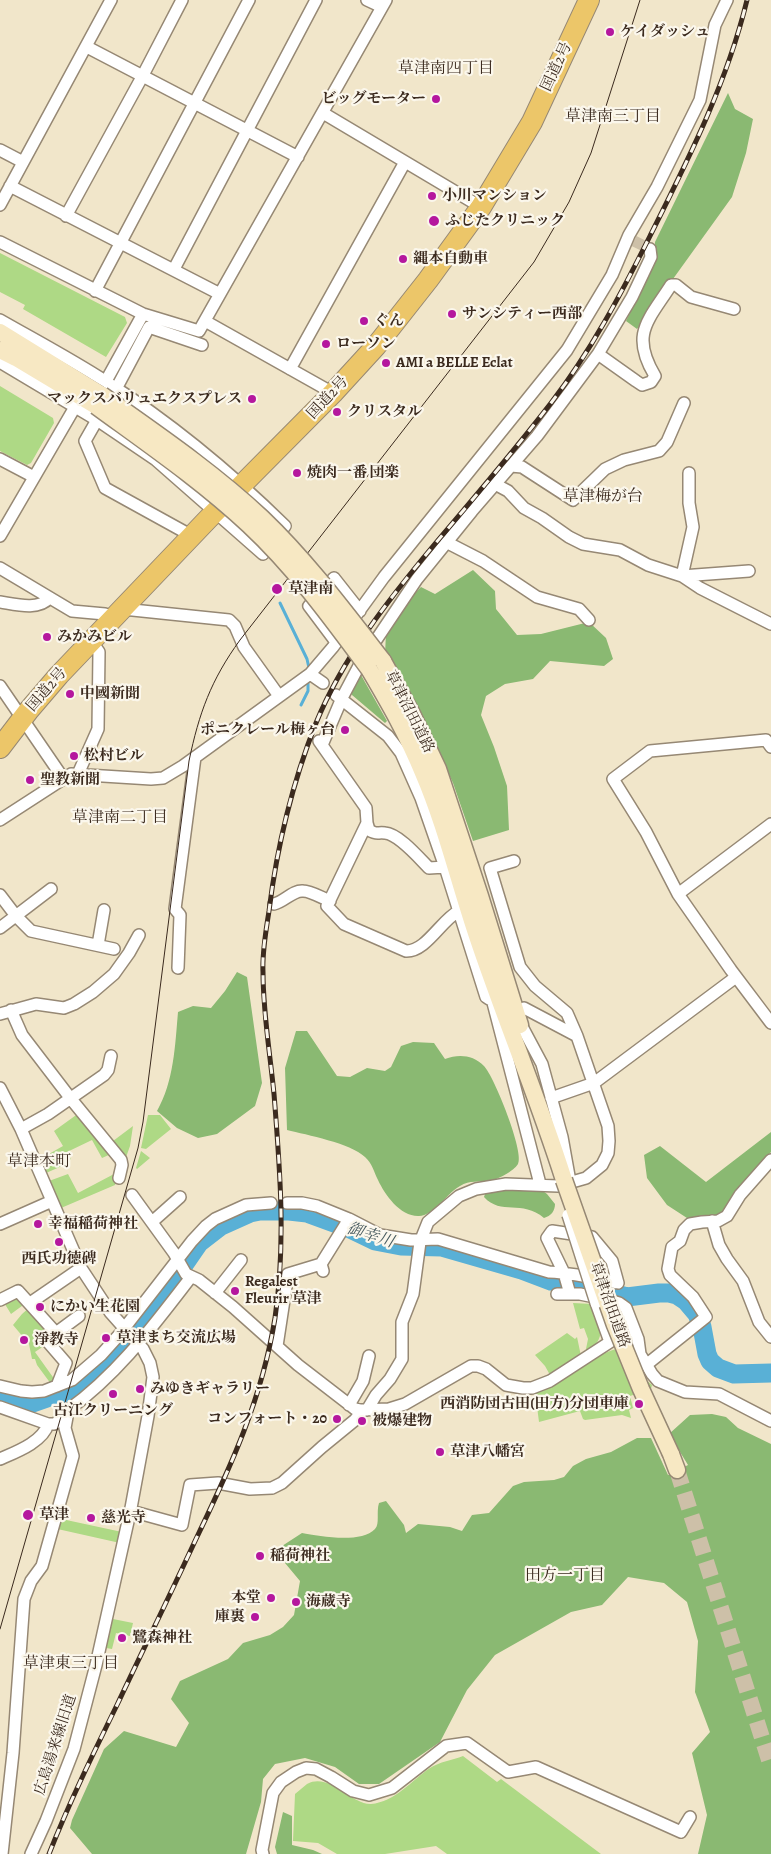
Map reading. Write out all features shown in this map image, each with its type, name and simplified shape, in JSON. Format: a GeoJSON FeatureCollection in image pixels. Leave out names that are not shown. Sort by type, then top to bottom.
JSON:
{"type":"FeatureCollection","features":[{"type":"Feature","properties":{"kind":"highway","name":"国道2号"},"geometry":{"type":"LineString","coordinates":[[0,748],[54,681],[216,511],[333,393],[376,346],[428,280],[481,207],[532,122],[589,0]]}},
{"type":"Feature","properties":{"kind":"street"},"geometry":{"type":"LineString","coordinates":[[0,205],[111,0]]}},
{"type":"Feature","properties":{"kind":"street"},"geometry":{"type":"LineString","coordinates":[[66,216],[182,0]]}},
{"type":"Feature","properties":{"kind":"street"},"geometry":{"type":"LineString","coordinates":[[95,291],[249,0]]}},
{"type":"Feature","properties":{"kind":"street"},"geometry":{"type":"LineString","coordinates":[[174,269],[316,0]]}},
{"type":"Feature","properties":{"kind":"street"},"geometry":{"type":"LineString","coordinates":[[0,242],[143,314],[199,331],[384,4],[367,0]]}},
{"type":"Feature","properties":{"kind":"street"},"geometry":{"type":"LineString","coordinates":[[0,820],[70,774],[157,779],[169,775],[310,674],[360,611],[384,577],[550,374],[587,319],[615,268],[629,235],[657,187],[700,100],[715,25],[727,0]]}},
{"type":"Feature","properties":{"kind":"street"},"geometry":{"type":"LineString","coordinates":[[86,47],[298,157]]}},
{"type":"Feature","properties":{"kind":"street"},"geometry":{"type":"LineString","coordinates":[[323,112],[481,207]]}},
{"type":"Feature","properties":{"kind":"street"},"geometry":{"type":"LineString","coordinates":[[0,150],[23,162]]}},
{"type":"Feature","properties":{"kind":"street"},"geometry":{"type":"LineString","coordinates":[[290,369],[405,162]]}},
{"type":"Feature","properties":{"kind":"street"},"geometry":{"type":"LineString","coordinates":[[10,186],[220,294]]}},
{"type":"Feature","properties":{"kind":"street"},"geometry":{"type":"LineString","coordinates":[[615,268],[634,241]]}},
{"type":"Feature","properties":{"kind":"street"},"geometry":{"type":"LineString","coordinates":[[445,867],[429,868],[405,843],[386,832],[376,834],[369,830],[366,808],[320,743],[339,697],[416,579],[537,436],[598,354],[632,297],[651,257],[650,249]]}},
{"type":"Feature","properties":{"kind":"street"},"geometry":{"type":"LineString","coordinates":[[598,354],[642,385],[651,382],[654,376],[646,362],[642,346],[644,328],[671,285],[676,285],[692,297],[734,309]]}},
{"type":"Feature","properties":{"kind":"street"},"geometry":{"type":"LineString","coordinates":[[143,314],[85,441],[105,488],[192,536]]}},
{"type":"Feature","properties":{"kind":"street"},"geometry":{"type":"LineString","coordinates":[[0,320],[103,398],[156,460],[263,554],[285,526],[243,485],[171,427],[103,398],[0,350]]}},
{"type":"Feature","properties":{"kind":"street"},"geometry":{"type":"LineString","coordinates":[[205,322],[333,393]]}},
{"type":"Feature","properties":{"kind":"street"},"geometry":{"type":"LineString","coordinates":[[0,536],[75,407],[103,398],[149,327],[202,344]]}},
{"type":"Feature","properties":{"kind":"street"},"geometry":{"type":"LineString","coordinates":[[0,332],[103,398]]}},
{"type":"Feature","properties":{"kind":"street"},"geometry":{"type":"LineString","coordinates":[[0,362],[75,407]]}},
{"type":"Feature","properties":{"kind":"street","name":"草津沼田道路"},"geometry":{"type":"LineString","coordinates":[[103,398],[249,525],[292,570],[376,665],[412,714],[438,769],[521,1013],[550,1136]]}},
{"type":"Feature","properties":{"kind":"street"},"geometry":{"type":"LineString","coordinates":[[510,466],[522,467],[573,500],[605,469],[624,460],[659,451],[667,442],[684,403]]}},
{"type":"Feature","properties":{"kind":"street"},"geometry":{"type":"LineString","coordinates":[[0,459],[34,477]]}},
{"type":"Feature","properties":{"kind":"street"},"geometry":{"type":"LineString","coordinates":[[682,576],[693,527],[688,502],[689,473]]}},
{"type":"Feature","properties":{"kind":"street"},"geometry":{"type":"LineString","coordinates":[[495,484],[508,491],[524,508],[576,541],[591,546],[620,550],[643,563],[682,576],[700,588],[771,624]]}},
{"type":"Feature","properties":{"kind":"street"},"geometry":{"type":"LineString","coordinates":[[446,542],[483,561],[537,597],[578,608],[589,620]]}},
{"type":"Feature","properties":{"kind":"street"},"geometry":{"type":"LineString","coordinates":[[0,568],[72,611],[230,620],[235,626],[244,647],[279,696]]}},
{"type":"Feature","properties":{"kind":"street"},"geometry":{"type":"LineString","coordinates":[[682,576],[749,571]]}},
{"type":"Feature","properties":{"kind":"street"},"geometry":{"type":"LineString","coordinates":[[336,642],[309,606],[334,578],[360,611]]}},
{"type":"Feature","properties":{"kind":"street"},"geometry":{"type":"LineString","coordinates":[[0,602],[38,605],[46,602],[49,598]]}},
{"type":"Feature","properties":{"kind":"street"},"geometry":{"type":"LineString","coordinates":[[78,774],[98,729],[99,652],[92,642]]}},
{"type":"Feature","properties":{"kind":"street","name":"草津沼田道路"},"geometry":{"type":"LineString","coordinates":[[376,665],[424,773],[448,840],[480,945],[550,1136],[564,1182],[615,1324],[641,1389],[678,1470]]}},
{"type":"Feature","properties":{"kind":"street"},"geometry":{"type":"LineString","coordinates":[[310,674],[323,683]]}},
{"type":"Feature","properties":{"kind":"street"},"geometry":{"type":"LineString","coordinates":[[0,686],[64,778]]}},
{"type":"Feature","properties":{"kind":"street"},"geometry":{"type":"LineString","coordinates":[[339,697],[388,736],[401,753],[422,798],[486,997],[490,999]]}},
{"type":"Feature","properties":{"kind":"street"},"geometry":{"type":"LineString","coordinates":[[769,1017],[736,977],[678,894],[646,832],[613,779],[650,751],[766,740],[771,746]]}},
{"type":"Feature","properties":{"kind":"street"},"geometry":{"type":"LineString","coordinates":[[178,968],[180,915],[175,909],[195,757]]}},
{"type":"Feature","properties":{"kind":"street"},"geometry":{"type":"LineString","coordinates":[[367,823],[327,906],[344,924],[406,951],[411,951],[422,944],[450,915],[459,911]]}},
{"type":"Feature","properties":{"kind":"street"},"geometry":{"type":"LineString","coordinates":[[678,894],[771,824]]}},
{"type":"Feature","properties":{"kind":"street"},"geometry":{"type":"LineString","coordinates":[[131,1510],[182,1525],[190,1485],[213,1483],[250,1489],[272,1488],[282,1483],[365,1410],[390,1379],[402,1358],[402,1322],[413,1294],[420,1244],[428,1222],[459,1196],[476,1189],[494,1185],[540,1184],[586,1178],[602,1164],[608,1152],[608,1126],[577,1036],[567,1013],[534,986],[520,967],[490,868],[514,861]]}},
{"type":"Feature","properties":{"kind":"street"},"geometry":{"type":"LineString","coordinates":[[0,928],[51,889]]}},
{"type":"Feature","properties":{"kind":"street"},"geometry":{"type":"LineString","coordinates":[[274,904],[300,891],[305,891],[330,901]]}},
{"type":"Feature","properties":{"kind":"street"},"geometry":{"type":"LineString","coordinates":[[0,895],[28,929],[36,933],[114,949]]}},
{"type":"Feature","properties":{"kind":"street"},"geometry":{"type":"LineString","coordinates":[[98,945],[104,910]]}},
{"type":"Feature","properties":{"kind":"street"},"geometry":{"type":"LineString","coordinates":[[119,1178],[122,1165],[120,1160],[71,1099],[6,1012],[36,1004],[64,1008],[74,1004],[93,992],[114,974],[139,935]]}},
{"type":"Feature","properties":{"kind":"street"},"geometry":{"type":"LineString","coordinates":[[480,945],[498,1024],[540,1184]]}},
{"type":"Feature","properties":{"kind":"street"},"geometry":{"type":"LineString","coordinates":[[551,1098],[594,1084],[736,977]]}},
{"type":"Feature","properties":{"kind":"street"},"geometry":{"type":"LineString","coordinates":[[521,1013],[577,1036]]}},
{"type":"Feature","properties":{"kind":"street"},"geometry":{"type":"LineString","coordinates":[[521,1013],[542,1064],[562,1137],[568,1215],[610,1342]]}},
{"type":"Feature","properties":{"kind":"street"},"geometry":{"type":"LineString","coordinates":[[21,1130],[71,1099],[104,1075],[108,1070],[110,1056]]}},
{"type":"Feature","properties":{"kind":"street","name":"広島湯来線旧道"},"geometry":{"type":"LineString","coordinates":[[0,1088],[21,1130],[81,1268],[110,1312],[143,1348],[152,1370],[152,1390],[131,1510],[96,1666],[74,1749],[46,1821],[30,1854]]}},
{"type":"Feature","properties":{"kind":"street"},"geometry":{"type":"LineString","coordinates":[[646,1365],[706,1317],[699,1304],[670,1274],[668,1269],[672,1247],[680,1241],[684,1230],[690,1224],[718,1222],[727,1216],[740,1195],[771,1160]]}},
{"type":"Feature","properties":{"kind":"street"},"geometry":{"type":"LineString","coordinates":[[132,1196],[190,1277],[199,1280],[298,1365],[355,1409],[389,1409],[405,1404],[471,1366],[486,1369],[506,1385],[522,1388],[541,1386],[610,1342],[633,1345],[658,1381],[685,1392],[718,1394],[771,1421]]}},
{"type":"Feature","properties":{"kind":"street"},"geometry":{"type":"LineString","coordinates":[[152,1222],[180,1197]]}},
{"type":"Feature","properties":{"kind":"street"},"geometry":{"type":"LineString","coordinates":[[0,1224],[52,1201]]}},
{"type":"Feature","properties":{"kind":"street"},"geometry":{"type":"LineString","coordinates":[[0,1386],[21,1391],[44,1391],[72,1380],[126,1330],[199,1232],[215,1219],[246,1205],[271,1203]]}},
{"type":"Feature","properties":{"kind":"street"},"geometry":{"type":"LineString","coordinates":[[287,1203],[309,1204],[346,1224],[380,1235],[420,1244],[438,1239],[549,1272],[564,1274],[575,1273],[618,1283],[612,1261],[592,1237],[552,1231],[547,1238],[564,1274],[569,1293]]}},
{"type":"Feature","properties":{"kind":"street"},"geometry":{"type":"LineString","coordinates":[[712,1221],[723,1252],[743,1281],[759,1322],[771,1337]]}},
{"type":"Feature","properties":{"kind":"street"},"geometry":{"type":"LineString","coordinates":[[277,1346],[288,1274],[322,1267],[328,1250],[346,1224]]}},
{"type":"Feature","properties":{"kind":"street"},"geometry":{"type":"LineString","coordinates":[[215,1293],[241,1260]]}},
{"type":"Feature","properties":{"kind":"street"},"geometry":{"type":"LineString","coordinates":[[30,1303],[81,1268]]}},
{"type":"Feature","properties":{"kind":"street"},"geometry":{"type":"LineString","coordinates":[[2,1854],[4,1798],[24,1599],[30,1581],[42,1566],[73,1456],[65,1428],[68,1410],[86,1397],[138,1343],[190,1277]]}},
{"type":"Feature","properties":{"kind":"street"},"geometry":{"type":"LineString","coordinates":[[0,1308],[3,1307],[0,1300],[18,1291],[56,1333]]}},
{"type":"Feature","properties":{"kind":"street"},"geometry":{"type":"LineString","coordinates":[[557,1294],[580,1294],[619,1303],[626,1308],[638,1339],[640,1354]]}},
{"type":"Feature","properties":{"kind":"street"},"geometry":{"type":"LineString","coordinates":[[58,1386],[66,1364],[47,1341],[79,1316]]}},
{"type":"Feature","properties":{"kind":"street"},"geometry":{"type":"LineString","coordinates":[[349,1405],[363,1382],[368,1356]]}},
{"type":"Feature","properties":{"kind":"street"},"geometry":{"type":"LineString","coordinates":[[0,1408],[48,1424],[54,1424],[67,1417]]}},
{"type":"Feature","properties":{"kind":"street"},"geometry":{"type":"LineString","coordinates":[[0,1459],[25,1447],[46,1432],[48,1424]]}},
{"type":"Feature","properties":{"kind":"street"},"geometry":{"type":"LineString","coordinates":[[263,1854],[262,1850],[273,1793],[281,1782],[296,1772],[306,1768],[316,1769],[352,1791],[369,1794],[392,1788],[446,1746],[467,1744],[508,1772],[536,1767],[681,1832],[690,1817]]}},
{"type":"Feature","properties":{"kind":"green space"},"geometry":{"type":"Polygon","coordinates":[[[728,93],[735,109],[753,119],[746,153],[732,197],[637,329],[626,321],[655,260],[655,242],[728,93]]]}},
{"type":"Feature","properties":{"kind":"green space"},"geometry":{"type":"Polygon","coordinates":[[[0,253],[125,317],[127,323],[106,357],[23,309],[25,305],[0,292],[0,253]]]}},
{"type":"Feature","properties":{"kind":"green space"},"geometry":{"type":"Polygon","coordinates":[[[0,386],[53,418],[54,423],[31,463],[27,465],[0,451],[0,386]]]}},
{"type":"Feature","properties":{"kind":"green space"},"geometry":{"type":"Polygon","coordinates":[[[473,570],[495,591],[496,609],[517,635],[541,634],[589,622],[606,638],[613,659],[604,666],[550,661],[533,679],[505,684],[486,696],[481,715],[507,786],[509,830],[473,841],[453,783],[420,711],[385,655],[386,632],[404,604],[421,587],[435,594],[473,570]]]}},
{"type":"Feature","properties":{"kind":"green space"},"geometry":{"type":"Polygon","coordinates":[[[361,675],[387,721],[385,723],[350,692],[361,675]]]}},
{"type":"Feature","properties":{"kind":"green space"},"geometry":{"type":"Polygon","coordinates":[[[237,972],[247,977],[262,1083],[255,1106],[217,1134],[198,1138],[177,1128],[157,1111],[163,1100],[170,1075],[175,1050],[178,1012],[193,1006],[211,1008],[237,972]]]}},
{"type":"Feature","properties":{"kind":"green space"},"geometry":{"type":"Polygon","coordinates":[[[296,1031],[307,1031],[337,1076],[350,1077],[367,1068],[385,1071],[391,1067],[401,1046],[413,1042],[434,1043],[445,1059],[455,1056],[466,1056],[480,1062],[495,1084],[513,1131],[519,1157],[518,1164],[509,1172],[496,1179],[471,1182],[460,1186],[434,1209],[424,1215],[411,1215],[399,1209],[381,1186],[369,1162],[358,1152],[328,1140],[287,1130],[285,1068],[296,1031]]]}},
{"type":"Feature","properties":{"kind":"green space"},"geometry":{"type":"Polygon","coordinates":[[[79,1113],[111,1154],[102,1158],[92,1140],[67,1152],[71,1159],[68,1161],[69,1163],[46,1173],[40,1159],[63,1146],[54,1131],[79,1113]]]}},
{"type":"Feature","properties":{"kind":"green space"},"geometry":{"type":"Polygon","coordinates":[[[148,1115],[160,1115],[171,1129],[146,1149],[141,1148],[148,1115]]]}},
{"type":"Feature","properties":{"kind":"green space"},"geometry":{"type":"Polygon","coordinates":[[[133,1126],[130,1146],[124,1163],[109,1144],[133,1126]]]}},
{"type":"Feature","properties":{"kind":"green space"},"geometry":{"type":"Polygon","coordinates":[[[771,1132],[771,1152],[737,1190],[724,1211],[714,1218],[687,1218],[667,1205],[647,1178],[644,1155],[660,1146],[706,1182],[771,1132]]]}},
{"type":"Feature","properties":{"kind":"green space"},"geometry":{"type":"Polygon","coordinates":[[[141,1151],[150,1158],[137,1169],[136,1168],[141,1151]]]}},
{"type":"Feature","properties":{"kind":"green space"},"geometry":{"type":"Polygon","coordinates":[[[117,1170],[115,1185],[61,1208],[49,1181],[68,1174],[78,1193],[114,1174],[113,1172],[117,1170]]]}},
{"type":"Feature","properties":{"kind":"green space"},"geometry":{"type":"Polygon","coordinates":[[[540,1189],[555,1204],[552,1213],[544,1218],[528,1209],[497,1206],[484,1197],[485,1194],[497,1190],[540,1189]]]}},
{"type":"Feature","properties":{"kind":"green space"},"geometry":{"type":"Polygon","coordinates":[[[18,1293],[26,1303],[11,1314],[3,1301],[18,1293]]]}},
{"type":"Feature","properties":{"kind":"green space"},"geometry":{"type":"Polygon","coordinates":[[[573,1303],[592,1304],[600,1326],[600,1337],[593,1348],[585,1354],[588,1339],[584,1328],[580,1329],[573,1303]]]}},
{"type":"Feature","properties":{"kind":"green space"},"geometry":{"type":"Polygon","coordinates":[[[30,1307],[53,1333],[47,1344],[35,1352],[55,1380],[51,1384],[37,1365],[35,1359],[32,1359],[29,1344],[13,1325],[30,1307]]]}},
{"type":"Feature","properties":{"kind":"green space"},"geometry":{"type":"Polygon","coordinates":[[[567,1333],[575,1339],[577,1337],[581,1356],[550,1375],[535,1355],[567,1333]]]}},
{"type":"Feature","properties":{"kind":"green space"},"geometry":{"type":"Polygon","coordinates":[[[622,1348],[644,1378],[652,1385],[651,1389],[630,1396],[633,1408],[629,1410],[631,1418],[622,1415],[585,1420],[580,1411],[539,1422],[535,1391],[558,1382],[612,1350],[622,1348]]]}},
{"type":"Feature","properties":{"kind":"green space"},"geometry":{"type":"Polygon","coordinates":[[[712,1414],[726,1417],[738,1428],[771,1444],[771,1854],[698,1854],[707,1815],[692,1753],[710,1732],[695,1692],[698,1641],[687,1602],[664,1583],[628,1577],[602,1605],[571,1612],[495,1655],[467,1690],[440,1742],[379,1784],[359,1784],[335,1767],[305,1758],[275,1764],[263,1779],[261,1802],[246,1854],[92,1854],[70,1828],[104,1749],[124,1731],[176,1747],[189,1723],[171,1699],[180,1681],[228,1659],[243,1643],[270,1635],[283,1627],[294,1615],[300,1581],[285,1563],[282,1546],[302,1533],[340,1538],[369,1534],[375,1529],[378,1521],[379,1503],[386,1501],[404,1525],[406,1533],[418,1524],[450,1527],[462,1531],[472,1515],[489,1513],[513,1486],[524,1482],[554,1480],[564,1477],[573,1466],[586,1459],[611,1452],[637,1438],[651,1438],[668,1475],[688,1465],[669,1434],[690,1415],[712,1414]]]}},
{"type":"Feature","properties":{"kind":"green space"},"geometry":{"type":"Polygon","coordinates":[[[57,1518],[122,1532],[120,1543],[53,1528],[57,1518]]]}},
{"type":"Feature","properties":{"kind":"green space"},"geometry":{"type":"Polygon","coordinates":[[[113,1619],[133,1623],[130,1636],[116,1633],[112,1649],[106,1648],[113,1619]]]}},
{"type":"Feature","properties":{"kind":"green space"},"geometry":{"type":"Polygon","coordinates":[[[463,1756],[497,1782],[501,1779],[601,1854],[447,1854],[436,1846],[385,1854],[337,1854],[318,1843],[293,1841],[295,1794],[307,1784],[316,1781],[324,1782],[356,1800],[371,1804],[395,1795],[434,1766],[463,1756]]]}},
{"type":"Feature","properties":{"kind":"green space"},"geometry":{"type":"Polygon","coordinates":[[[283,1812],[292,1816],[292,1845],[322,1854],[277,1854],[275,1847],[283,1812]]]}},
{"type":"Feature","properties":{"kind":"water"},"geometry":{"type":"Polygon","coordinates":[[[81,1387],[50,1407],[30,1414],[0,1404],[0,1389],[34,1395],[81,1387]]]}},
{"type":"Feature","properties":{"kind":"waterway"},"geometry":{"type":"LineString","coordinates":[[280,603],[307,659],[309,668]]}},
{"type":"Feature","properties":{"kind":"waterway"},"geometry":{"type":"LineString","coordinates":[[301,705],[308,691],[308,683]]}},
{"type":"Feature","properties":{"kind":"waterway","name":"御幸川"},"geometry":{"type":"LineString","coordinates":[[60,1397],[81,1387],[122,1347],[159,1301],[199,1243],[221,1226],[250,1213],[260,1211],[307,1213],[348,1228],[375,1241],[401,1246],[442,1247],[522,1270],[551,1281],[576,1283],[627,1297],[659,1293],[677,1295],[686,1301],[697,1314],[702,1327],[707,1354],[710,1361],[718,1368],[734,1374],[771,1373]]}},
{"type":"Feature","properties":{"kind":"tunnel"},"geometry":{"type":"LineString","coordinates":[[634,241],[650,249]]}},
{"type":"Feature","properties":{"kind":"tunnel"},"geometry":{"type":"LineString","coordinates":[[677,1470],[771,1766]]}},
{"type":"Feature","properties":{"kind":"tram line"},"geometry":{"type":"LineString","coordinates":[[0,1629],[138,1148],[143,1122],[189,761],[197,727],[207,698],[221,669],[240,640],[534,262],[569,202],[591,153],[640,0]]}},
{"type":"Feature","properties":{"kind":"railway"},"geometry":{"type":"LineString","coordinates":[[49,1854],[82,1779],[233,1458],[254,1404],[269,1348],[278,1290],[281,1206],[274,1094],[264,1003],[264,941],[286,816],[307,746],[327,699],[353,652],[368,630],[417,565],[537,421],[566,383],[605,322],[664,207],[705,121],[729,61],[747,0]]}},
{"type":"Feature","properties":{"kind":"place","name":"ケイダッシュ"},"geometry":{"type":"Point","coordinates":[610,32]}},
{"type":"Feature","properties":{"kind":"place","name":"ビッグモーター"},"geometry":{"type":"Point","coordinates":[436,99]}},
{"type":"Feature","properties":{"kind":"place","name":"小川マンション"},"geometry":{"type":"Point","coordinates":[432,196]}},
{"type":"Feature","properties":{"kind":"place","name":"ふじたクリニック"},"geometry":{"type":"Point","coordinates":[434,221]}},
{"type":"Feature","properties":{"kind":"place","name":"縄本自動車"},"geometry":{"type":"Point","coordinates":[403,259]}},
{"type":"Feature","properties":{"kind":"place","name":"サンシティー西部"},"geometry":{"type":"Point","coordinates":[452,314]}},
{"type":"Feature","properties":{"kind":"place","name":"ぐん"},"geometry":{"type":"Point","coordinates":[364,321]}},
{"type":"Feature","properties":{"kind":"place","name":"ローソン"},"geometry":{"type":"Point","coordinates":[326,344]}},
{"type":"Feature","properties":{"kind":"place","name":"AMI a BELLE Eclat"},"geometry":{"type":"Point","coordinates":[386,363]}},
{"type":"Feature","properties":{"kind":"place","name":"マックスバリュエクスプレス"},"geometry":{"type":"Point","coordinates":[252,399]}},
{"type":"Feature","properties":{"kind":"place","name":"クリスタル"},"geometry":{"type":"Point","coordinates":[337,412]}},
{"type":"Feature","properties":{"kind":"place","name":"焼肉一番 団楽"},"geometry":{"type":"Point","coordinates":[297,473]}},
{"type":"Feature","properties":{"kind":"place","name":"草津南"},"geometry":{"type":"Point","coordinates":[277,589]}},
{"type":"Feature","properties":{"kind":"place","name":"みかみビル"},"geometry":{"type":"Point","coordinates":[47,637]}},
{"type":"Feature","properties":{"kind":"place","name":"中國新聞"},"geometry":{"type":"Point","coordinates":[70,694]}},
{"type":"Feature","properties":{"kind":"place","name":"ポニクレール梅ヶ台"},"geometry":{"type":"Point","coordinates":[345,730]}},
{"type":"Feature","properties":{"kind":"place","name":"松村ビル"},"geometry":{"type":"Point","coordinates":[74,756]}},
{"type":"Feature","properties":{"kind":"place","name":"聖教新聞"},"geometry":{"type":"Point","coordinates":[30,780]}},
{"type":"Feature","properties":{"kind":"place","name":"幸福稲荷神社"},"geometry":{"type":"Point","coordinates":[38,1224]}},
{"type":"Feature","properties":{"kind":"place","name":"西氏功徳碑"},"geometry":{"type":"Point","coordinates":[59,1242]}},
{"type":"Feature","properties":{"kind":"place","name":"Regalest Fleurir 草津"},"geometry":{"type":"Point","coordinates":[235,1291]}},
{"type":"Feature","properties":{"kind":"place","name":"にかい生花園"},"geometry":{"type":"Point","coordinates":[40,1307]}},
{"type":"Feature","properties":{"kind":"place","name":"草津まち交流広場"},"geometry":{"type":"Point","coordinates":[106,1338]}},
{"type":"Feature","properties":{"kind":"place","name":"淨教寺"},"geometry":{"type":"Point","coordinates":[24,1340]}},
{"type":"Feature","properties":{"kind":"place","name":"みゆきギャラリー"},"geometry":{"type":"Point","coordinates":[140,1389]}},
{"type":"Feature","properties":{"kind":"place","name":"古江クリーニング"},"geometry":{"type":"Point","coordinates":[113,1394]}},
{"type":"Feature","properties":{"kind":"place","name":"西消防団古田(田方)分団車庫"},"geometry":{"type":"Point","coordinates":[639,1404]}},
{"type":"Feature","properties":{"kind":"place","name":"コンフォート・20"},"geometry":{"type":"Point","coordinates":[337,1419]}},
{"type":"Feature","properties":{"kind":"place","name":"被爆建物"},"geometry":{"type":"Point","coordinates":[362,1421]}},
{"type":"Feature","properties":{"kind":"place","name":"草津八幡宮"},"geometry":{"type":"Point","coordinates":[440,1452]}},
{"type":"Feature","properties":{"kind":"place","name":"草津"},"geometry":{"type":"Point","coordinates":[28,1515]}},
{"type":"Feature","properties":{"kind":"place","name":"慈光寺"},"geometry":{"type":"Point","coordinates":[91,1518]}},
{"type":"Feature","properties":{"kind":"place","name":"稲荷神社"},"geometry":{"type":"Point","coordinates":[260,1556]}},
{"type":"Feature","properties":{"kind":"place","name":"本堂"},"geometry":{"type":"Point","coordinates":[271,1598]}},
{"type":"Feature","properties":{"kind":"place","name":"海蔵寺"},"geometry":{"type":"Point","coordinates":[296,1602]}},
{"type":"Feature","properties":{"kind":"place","name":"庫裏"},"geometry":{"type":"Point","coordinates":[255,1617]}},
{"type":"Feature","properties":{"kind":"place","name":"鷺森神社"},"geometry":{"type":"Point","coordinates":[122,1638]}},
{"type":"Feature","properties":{"kind":"district","name":"草津南四丁目"},"geometry":{"type":"Point","coordinates":[446,69]}},
{"type":"Feature","properties":{"kind":"district","name":"草津南三丁目"},"geometry":{"type":"Point","coordinates":[613,117]}},
{"type":"Feature","properties":{"kind":"district","name":"草津梅が台"},"geometry":{"type":"Point","coordinates":[603,497]}},
{"type":"Feature","properties":{"kind":"district","name":"草津南二丁目"},"geometry":{"type":"Point","coordinates":[120,818]}},
{"type":"Feature","properties":{"kind":"district","name":"草津本町"},"geometry":{"type":"Point","coordinates":[39,1162]}},
{"type":"Feature","properties":{"kind":"district","name":"田方一丁目"},"geometry":{"type":"Point","coordinates":[565,1576]}},
{"type":"Feature","properties":{"kind":"district","name":"草津東三丁目"},"geometry":{"type":"Point","coordinates":[71,1664]}}]}
